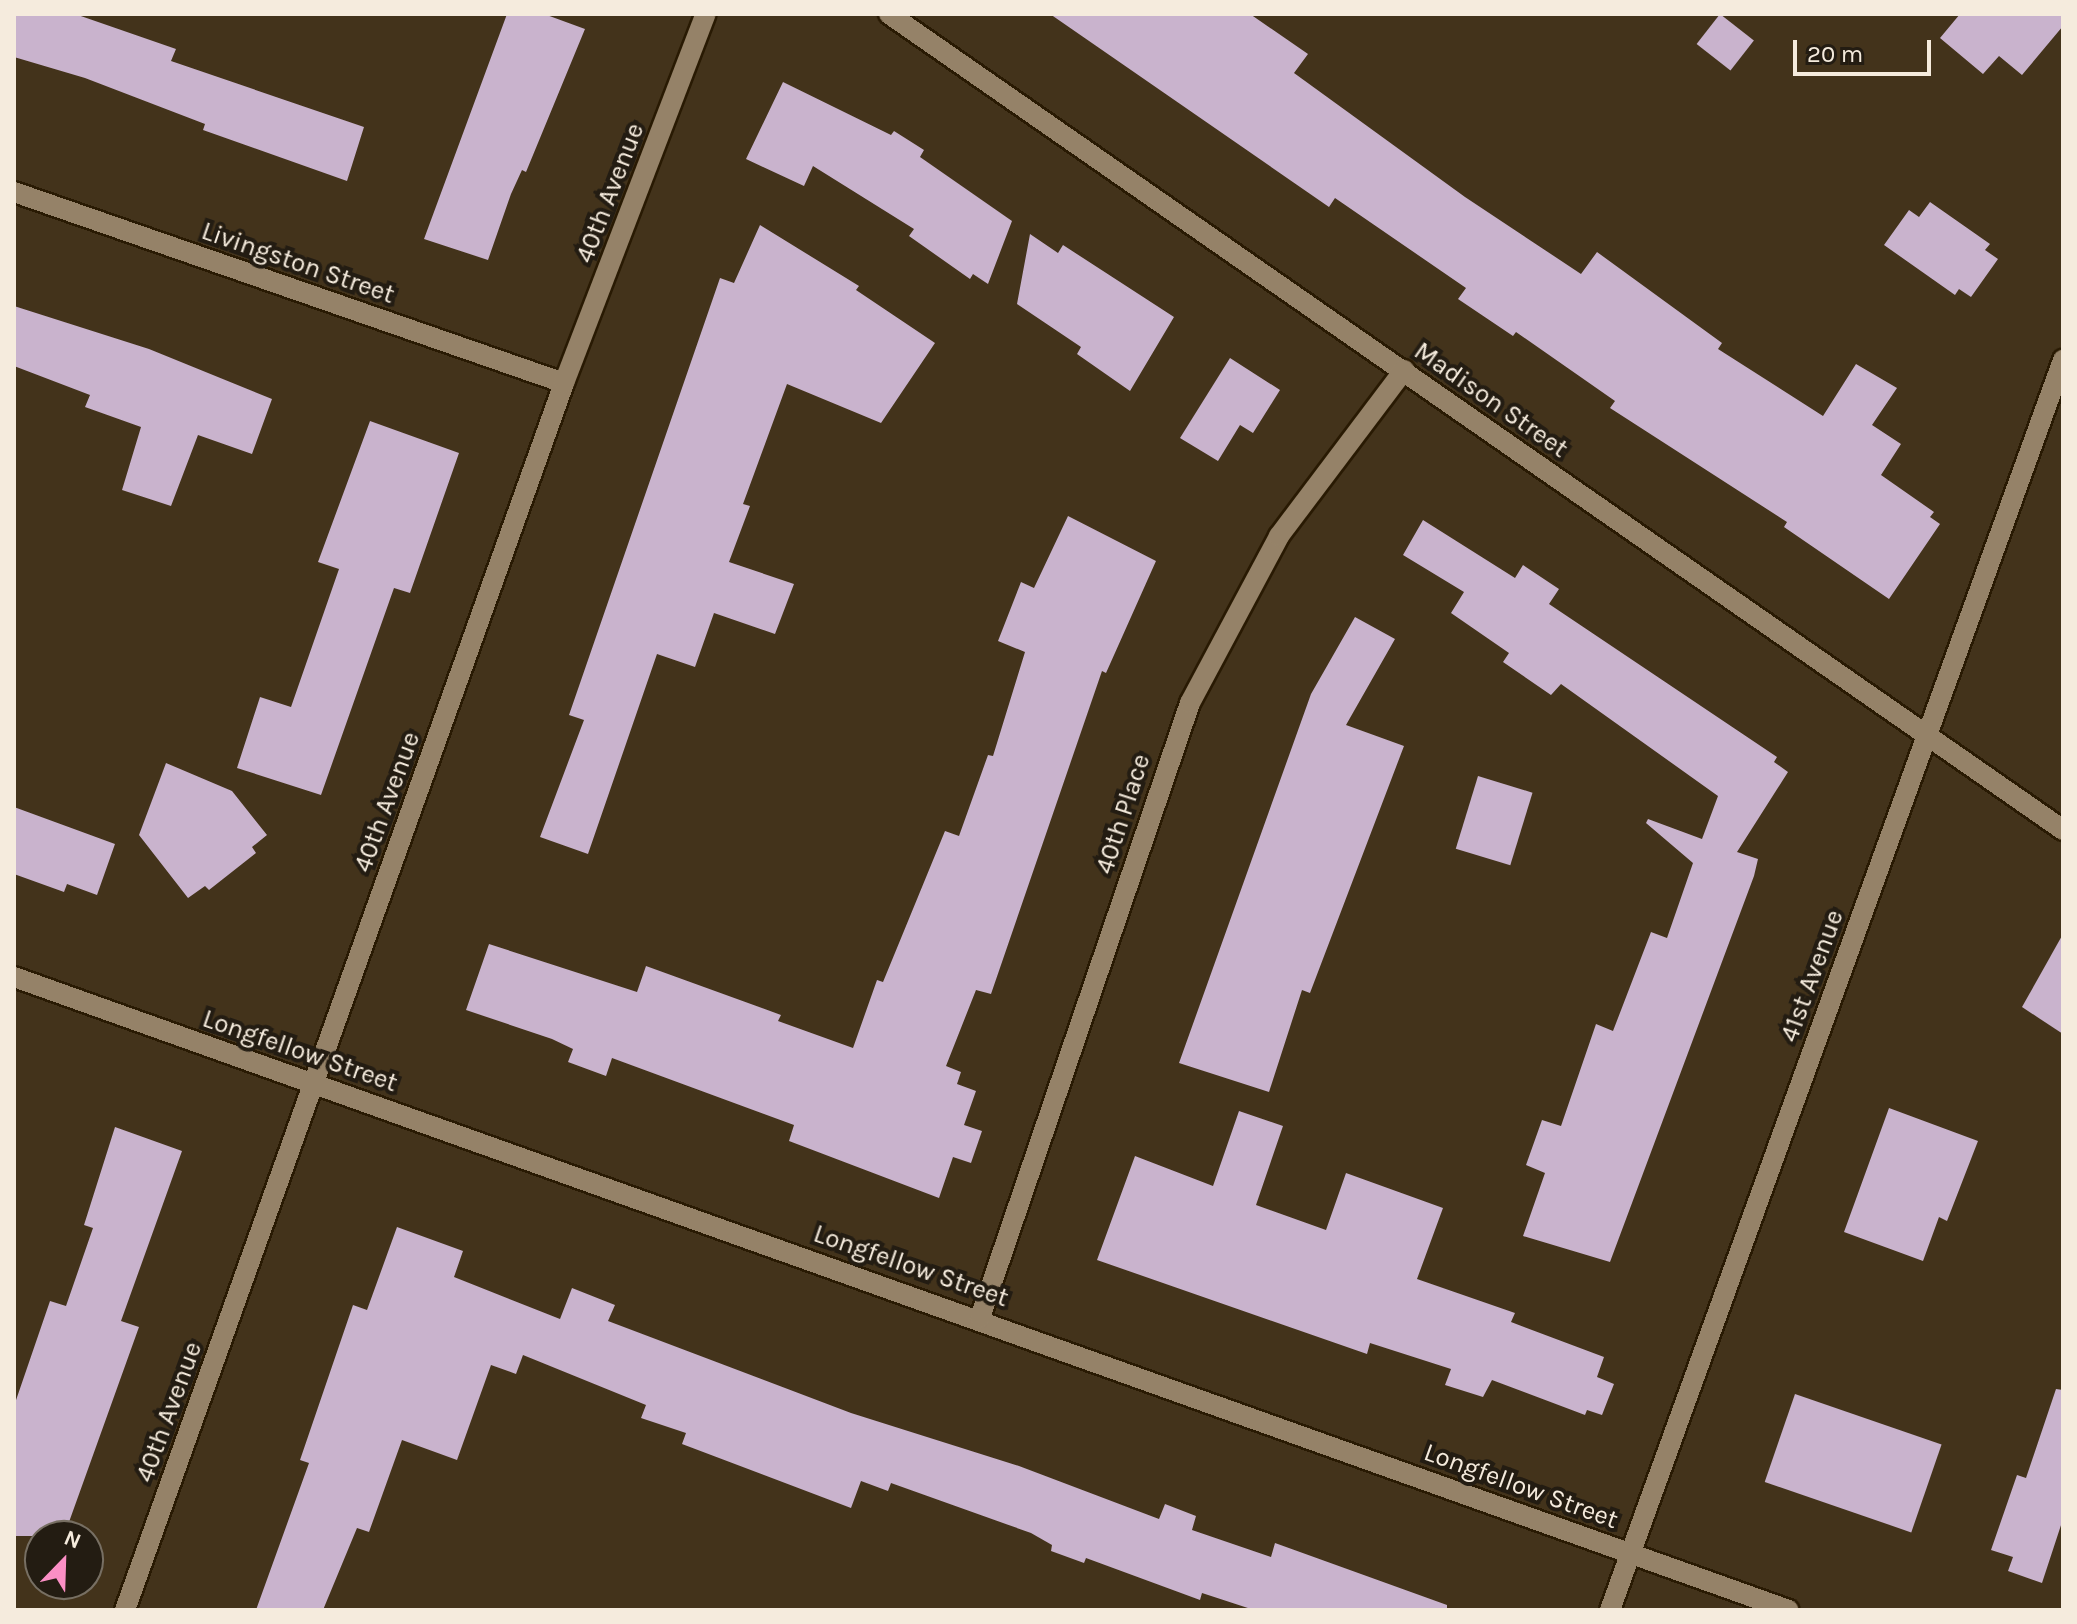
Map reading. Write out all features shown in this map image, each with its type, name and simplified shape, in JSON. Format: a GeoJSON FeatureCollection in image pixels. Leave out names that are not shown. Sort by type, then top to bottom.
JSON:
{"type":"FeatureCollection","features":[{"type":"Feature","properties":{"kind":"street","name":"40th Avenue"},"geometry":{"type":"LineString","coordinates":[[125,1610],[564,383],[706,14]]}},
{"type":"Feature","properties":{"kind":"street","name":"Madison Street"},"geometry":{"type":"LineString","coordinates":[[889,14],[2063,830]]}},
{"type":"Feature","properties":{"kind":"street","name":"Livingston Street"},"geometry":{"type":"LineString","coordinates":[[14,192],[564,383]]}},
{"type":"Feature","properties":{"kind":"street","name":"41st Avenue"},"geometry":{"type":"LineString","coordinates":[[1610,1610],[2063,360]]}},
{"type":"Feature","properties":{"kind":"street","name":"40th Place"},"geometry":{"type":"LineString","coordinates":[[980,1318],[1190,703],[1279,536],[1404,370]]}},
{"type":"Feature","properties":{"kind":"street","name":"Longfellow Street"},"geometry":{"type":"LineString","coordinates":[[14,977],[980,1318],[1789,1610]]}},
{"type":"Feature","properties":{"kind":"building"},"geometry":{"type":"Polygon","coordinates":[[[14,14],[75,14],[176,49],[171,61],[364,127],[347,181],[203,130],[205,124],[85,78],[14,57],[14,14]]]}},
{"type":"Feature","properties":{"kind":"building"},"geometry":{"type":"Polygon","coordinates":[[[507,14],[544,14],[585,29],[526,172],[522,170],[511,194],[488,260],[424,239],[507,14]]]}},
{"type":"Feature","properties":{"kind":"building"},"geometry":{"type":"Polygon","coordinates":[[[1050,14],[1250,14],[1308,54],[1294,73],[1465,197],[1581,274],[1597,252],[1722,343],[1718,349],[1823,416],[1856,364],[1897,388],[1872,425],[1901,444],[1881,475],[1934,512],[1930,517],[1940,524],[1889,599],[1784,527],[1787,522],[1610,408],[1615,401],[1516,332],[1513,336],[1458,299],[1466,288],[1335,198],[1329,207],[1050,14]]]}},
{"type":"Feature","properties":{"kind":"building"},"geometry":{"type":"Polygon","coordinates":[[[1720,14],[1754,40],[1730,70],[1697,44],[1720,14]]]}},
{"type":"Feature","properties":{"kind":"building"},"geometry":{"type":"Polygon","coordinates":[[[1960,14],[2063,14],[2063,26],[2022,75],[1999,56],[1983,74],[1940,38],[1960,14]]]}},
{"type":"Feature","properties":{"kind":"building"},"geometry":{"type":"Polygon","coordinates":[[[783,82],[891,135],[894,131],[924,150],[920,157],[1012,221],[988,284],[973,274],[970,279],[909,236],[914,229],[813,166],[804,186],[746,159],[783,82]]]}},
{"type":"Feature","properties":{"kind":"building"},"geometry":{"type":"Polygon","coordinates":[[[1930,202],[1990,244],[1985,250],[1998,259],[1971,297],[1959,289],[1955,295],[1884,245],[1909,210],[1919,217],[1930,202]]]}},
{"type":"Feature","properties":{"kind":"building"},"geometry":{"type":"Polygon","coordinates":[[[760,225],[859,286],[856,290],[935,343],[881,423],[787,384],[743,504],[750,506],[729,562],[794,584],[775,634],[714,613],[695,667],[657,654],[588,854],[540,837],[584,720],[569,715],[720,278],[734,283],[760,225]]]}},
{"type":"Feature","properties":{"kind":"building"},"geometry":{"type":"Polygon","coordinates":[[[1030,234],[1058,253],[1063,245],[1174,317],[1130,391],[1077,354],[1081,347],[1017,304],[1030,234]]]}},
{"type":"Feature","properties":{"kind":"building"},"geometry":{"type":"Polygon","coordinates":[[[14,306],[149,349],[272,399],[252,454],[198,435],[171,506],[122,490],[141,427],[85,407],[90,395],[14,366],[14,306]]]}},
{"type":"Feature","properties":{"kind":"building"},"geometry":{"type":"Polygon","coordinates":[[[1230,358],[1280,390],[1253,433],[1240,425],[1218,461],[1180,438],[1230,358]]]}},
{"type":"Feature","properties":{"kind":"building"},"geometry":{"type":"Polygon","coordinates":[[[370,421],[459,453],[410,593],[394,588],[321,795],[237,768],[260,697],[291,707],[339,569],[318,562],[370,421]]]}},
{"type":"Feature","properties":{"kind":"building"},"geometry":{"type":"Polygon","coordinates":[[[1068,516],[1156,561],[1106,673],[1102,671],[991,994],[976,990],[946,1066],[961,1072],[957,1084],[976,1091],[964,1125],[982,1131],[971,1163],[953,1157],[939,1198],[789,1141],[794,1125],[612,1058],[606,1076],[568,1062],[573,1049],[552,1039],[466,1010],[489,944],[637,992],[646,966],[781,1015],[778,1021],[853,1048],[877,980],[883,982],[945,831],[959,836],[988,755],[993,756],[1025,652],[998,641],[1021,582],[1034,588],[1068,516]]]}},
{"type":"Feature","properties":{"kind":"building"},"geometry":{"type":"Polygon","coordinates":[[[1423,520],[1515,578],[1523,565],[1559,589],[1549,604],[1777,757],[1774,762],[1788,772],[1737,852],[1758,859],[1754,876],[1610,1262],[1523,1236],[1545,1173],[1526,1165],[1542,1120],[1561,1126],[1596,1024],[1613,1031],[1651,932],[1667,938],[1693,863],[1646,823],[1648,819],[1702,839],[1718,796],[1561,684],[1551,695],[1503,662],[1509,653],[1451,613],[1464,592],[1403,555],[1423,520]]]}},
{"type":"Feature","properties":{"kind":"building"},"geometry":{"type":"Polygon","coordinates":[[[1355,617],[1395,639],[1346,725],[1404,746],[1310,993],[1302,990],[1269,1092],[1179,1063],[1311,694],[1355,617]]]}},
{"type":"Feature","properties":{"kind":"building"},"geometry":{"type":"Polygon","coordinates":[[[166,763],[232,791],[267,835],[252,847],[256,853],[209,890],[205,886],[188,898],[139,835],[166,763]]]}},
{"type":"Feature","properties":{"kind":"building"},"geometry":{"type":"Polygon","coordinates":[[[1478,776],[1533,793],[1510,865],[1456,849],[1478,776]]]}},
{"type":"Feature","properties":{"kind":"building"},"geometry":{"type":"Polygon","coordinates":[[[14,807],[115,844],[97,895],[67,884],[64,892],[14,874],[14,807]]]}},
{"type":"Feature","properties":{"kind":"building"},"geometry":{"type":"Polygon","coordinates":[[[2063,934],[2063,1034],[2022,1007],[2063,934]]]}},
{"type":"Feature","properties":{"kind":"building"},"geometry":{"type":"Polygon","coordinates":[[[1889,1108],[1978,1141],[1947,1221],[1939,1217],[1923,1261],[1844,1232],[1889,1108]]]}},
{"type":"Feature","properties":{"kind":"building"},"geometry":{"type":"Polygon","coordinates":[[[1239,1111],[1283,1126],[1256,1205],[1326,1230],[1346,1173],[1443,1208],[1417,1279],[1515,1313],[1511,1322],[1604,1357],[1597,1377],[1614,1384],[1602,1415],[1587,1410],[1585,1415],[1492,1380],[1483,1397],[1445,1385],[1451,1369],[1370,1343],[1367,1354],[1097,1260],[1135,1156],[1213,1186],[1239,1111]]]}},
{"type":"Feature","properties":{"kind":"building"},"geometry":{"type":"Polygon","coordinates":[[[115,1127],[182,1151],[121,1321],[139,1327],[70,1520],[24,1520],[24,1536],[14,1536],[14,1406],[50,1301],[66,1306],[93,1228],[84,1225],[115,1127]]]}},
{"type":"Feature","properties":{"kind":"building"},"geometry":{"type":"Polygon","coordinates":[[[397,1227],[463,1251],[454,1277],[560,1319],[572,1288],[615,1305],[608,1321],[851,1413],[1019,1466],[1159,1519],[1165,1504],[1196,1516],[1192,1530],[1271,1557],[1275,1543],[1447,1605],[1447,1610],[1254,1610],[1202,1593],[1200,1600],[1086,1558],[1084,1563],[1051,1551],[1052,1545],[1031,1533],[891,1483],[888,1491],[861,1481],[851,1508],[682,1444],[686,1433],[641,1418],[646,1405],[523,1355],[516,1374],[491,1365],[457,1460],[402,1440],[369,1532],[357,1528],[323,1610],[256,1610],[309,1463],[300,1460],[353,1305],[367,1310],[397,1227]]]}},
{"type":"Feature","properties":{"kind":"building"},"geometry":{"type":"Polygon","coordinates":[[[2056,1389],[2063,1390],[2063,1519],[2042,1583],[2008,1571],[2013,1557],[1991,1550],[2017,1475],[2026,1478],[2056,1389]]]}},
{"type":"Feature","properties":{"kind":"building"},"geometry":{"type":"Polygon","coordinates":[[[1795,1394],[1942,1444],[1911,1532],[1765,1482],[1795,1394]]]}}]}
